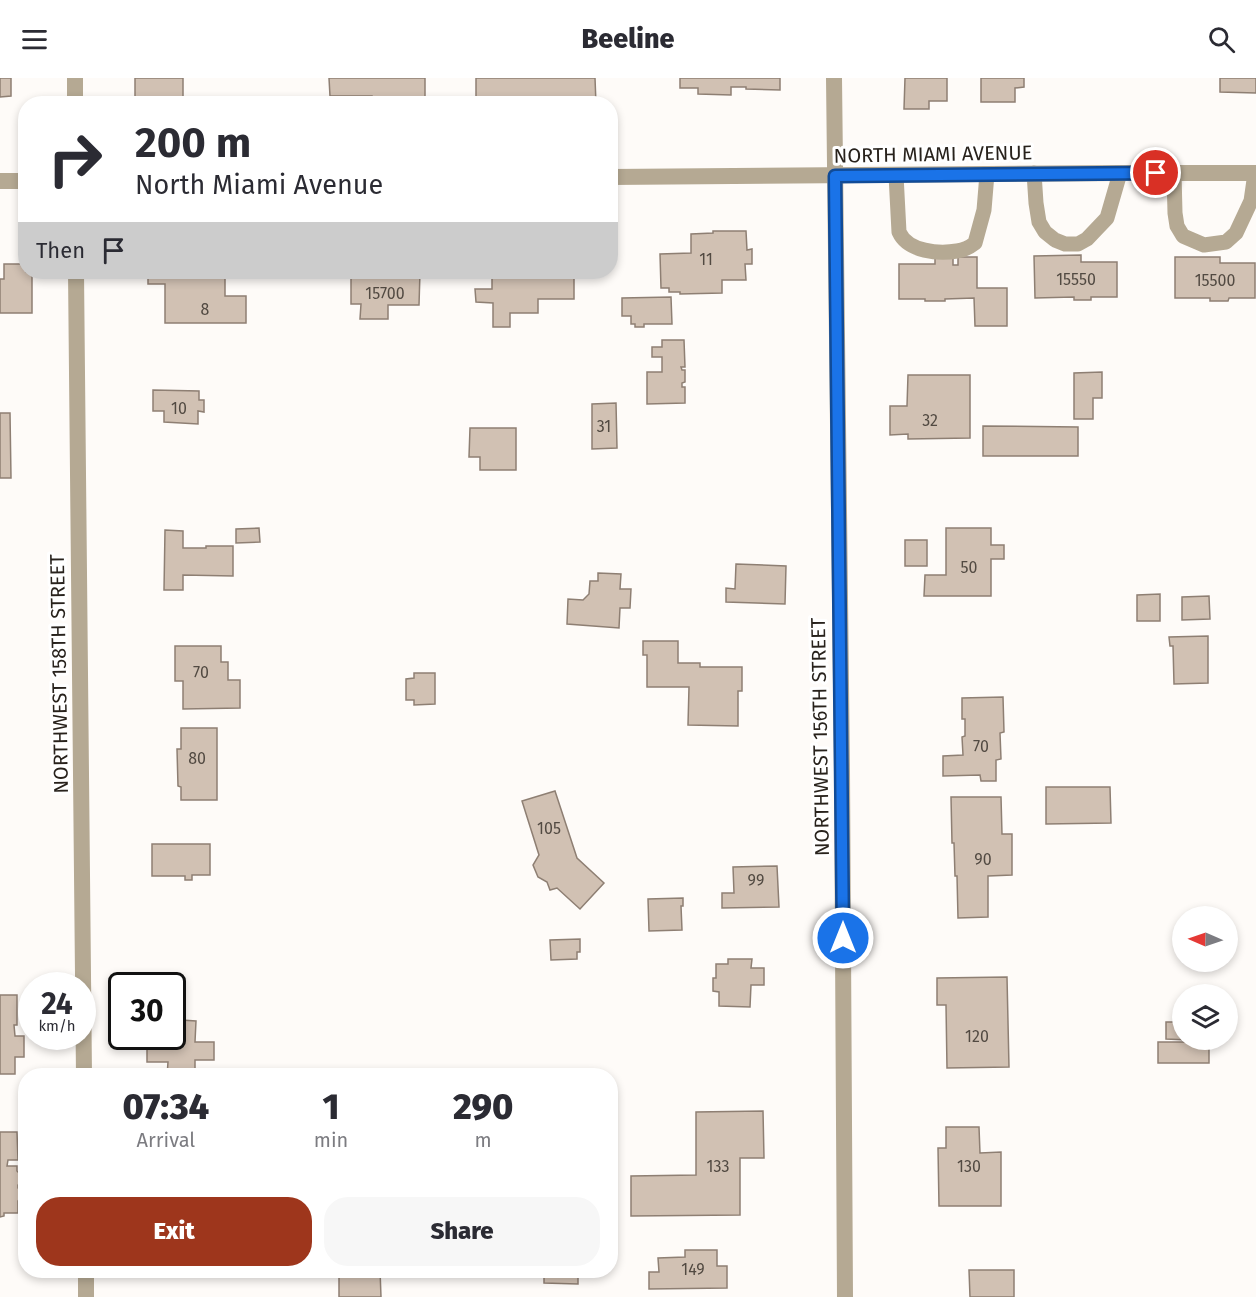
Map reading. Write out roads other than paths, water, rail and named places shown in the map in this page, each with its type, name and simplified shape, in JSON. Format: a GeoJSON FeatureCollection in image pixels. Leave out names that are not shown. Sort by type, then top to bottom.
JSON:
{"type":"FeatureCollection","features":[{"type":"Feature","properties":{"kind":"street"},"geometry":{"type":"LineString","coordinates":[[75,78],[75,96]]}},
{"type":"Feature","properties":{"kind":"street","name":"NORTHWEST 156TH STREET"},"geometry":{"type":"LineString","coordinates":[[834,78],[845,1297]]}},
{"type":"Feature","properties":{"kind":"street","name":"NORTH MIAMI AVENUE"},"geometry":{"type":"LineString","coordinates":[[618,177],[1120,172],[1255,174]]}},
{"type":"Feature","properties":{"kind":"street"},"geometry":{"type":"LineString","coordinates":[[0,181],[18,181]]}},
{"type":"Feature","properties":{"kind":"street","name":"NORTHWEST 158TH STREET"},"geometry":{"type":"LineString","coordinates":[[76,279],[84,1068]]}},
{"type":"Feature","properties":{"kind":"street"},"geometry":{"type":"LineString","coordinates":[[86,1278],[86,1297]]}},
{"type":"Feature","properties":{"kind":"lane"},"geometry":{"type":"LineString","coordinates":[[1034,173],[1036,203],[1040,222],[1045,232],[1065,244],[1078,244],[1088,239],[1107,218],[1120,172]]}},
{"type":"Feature","properties":{"kind":"lane"},"geometry":{"type":"LineString","coordinates":[[1174,173],[1177,226],[1183,236],[1204,245],[1226,242],[1236,233],[1251,201],[1255,174]]}},
{"type":"Feature","properties":{"kind":"lane"},"geometry":{"type":"LineString","coordinates":[[896,175],[901,237],[919,249],[947,252],[959,251],[975,243],[984,210],[987,174]]}}]}
